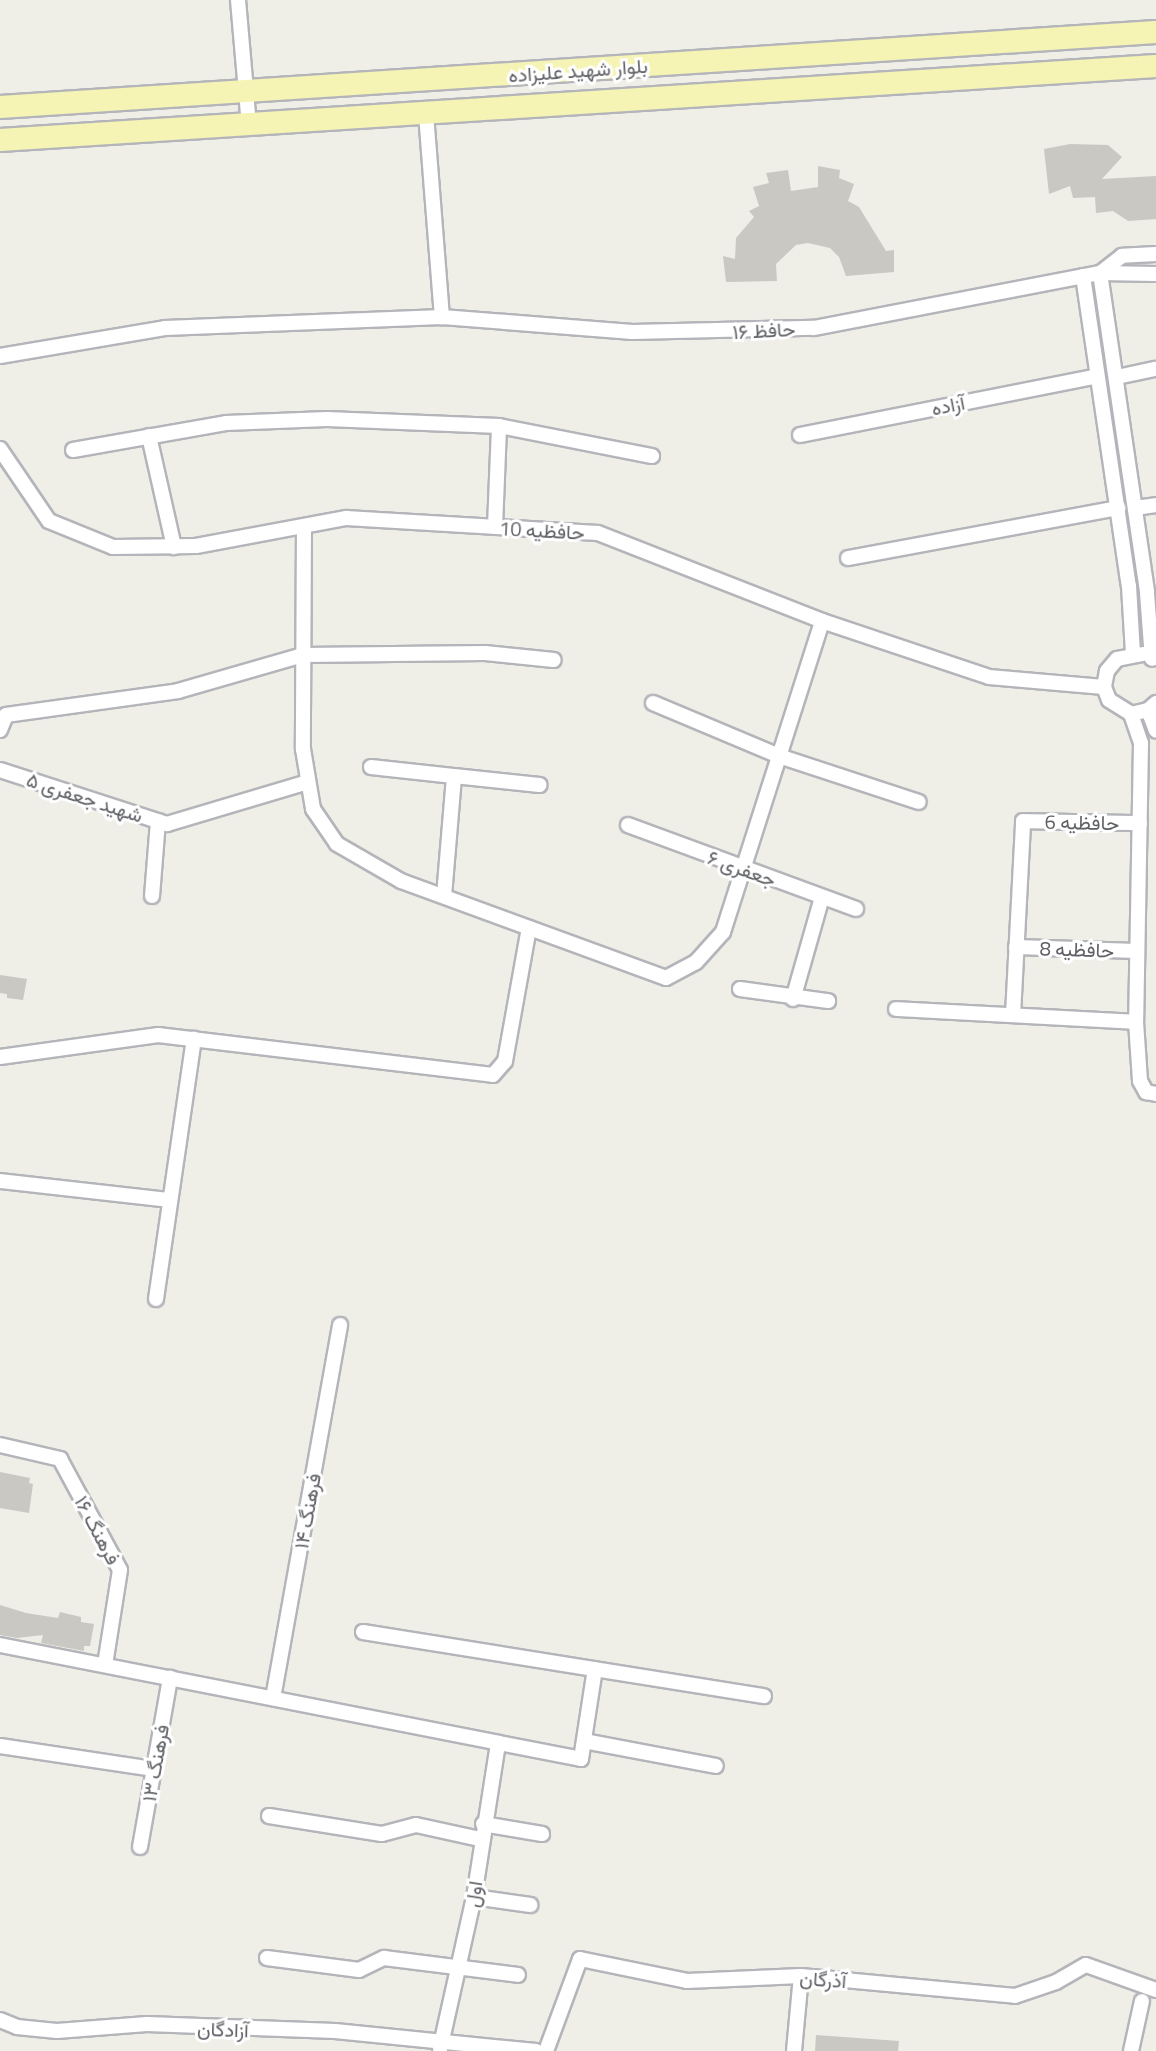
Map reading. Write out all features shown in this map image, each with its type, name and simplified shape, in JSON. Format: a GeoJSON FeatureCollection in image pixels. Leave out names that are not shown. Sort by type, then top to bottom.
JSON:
{"type":"FeatureCollection","features":[{"type":"Feature","properties":{"kind":"main road","name":"بلوار شهید علیزاده"},"geometry":{"type":"LineString","coordinates":[[0,107],[1156,32]]}},
{"type":"Feature","properties":{"kind":"main road","name":"بلوار شهید علیزاده"},"geometry":{"type":"LineString","coordinates":[[0,140],[1156,66]]}},
{"type":"Feature","properties":{"kind":"street"},"geometry":{"type":"LineString","coordinates":[[238,0],[249,125]]}},
{"type":"Feature","properties":{"kind":"street"},"geometry":{"type":"LineString","coordinates":[[426,114],[442,317]]}},
{"type":"Feature","properties":{"kind":"street"},"geometry":{"type":"LineString","coordinates":[[1100,273],[1122,256],[1156,254]]}},
{"type":"Feature","properties":{"kind":"street"},"geometry":{"type":"LineString","coordinates":[[1100,273],[1156,274]]}},
{"type":"Feature","properties":{"kind":"street"},"geometry":{"type":"LineString","coordinates":[[1100,273],[1117,377],[1154,662],[1133,654],[1117,659],[1107,671],[1104,687],[1109,700],[1131,714],[1141,743],[1136,1022],[1140,1081],[1146,1092],[1156,1094]]}},
{"type":"Feature","properties":{"kind":"street","name":"حافظ ۱۶"},"geometry":{"type":"LineString","coordinates":[[0,356],[165,328],[442,317],[632,332],[814,328],[1100,273]]}},
{"type":"Feature","properties":{"kind":"street"},"geometry":{"type":"LineString","coordinates":[[1083,276],[1129,586],[1133,654]]}},
{"type":"Feature","properties":{"kind":"street"},"geometry":{"type":"LineString","coordinates":[[1117,377],[1156,369]]}},
{"type":"Feature","properties":{"kind":"street","name":"آزاده"},"geometry":{"type":"LineString","coordinates":[[800,435],[1097,376]]}},
{"type":"Feature","properties":{"kind":"street"},"geometry":{"type":"LineString","coordinates":[[73,450],[226,423],[327,419],[499,426],[652,456]]}},
{"type":"Feature","properties":{"kind":"street"},"geometry":{"type":"LineString","coordinates":[[495,527],[499,426]]}},
{"type":"Feature","properties":{"kind":"street"},"geometry":{"type":"LineString","coordinates":[[149,436],[174,547]]}},
{"type":"Feature","properties":{"kind":"street","name":"حافظیه 10"},"geometry":{"type":"LineString","coordinates":[[0,449],[49,521],[113,547],[196,546],[346,518],[598,533],[822,621],[989,677],[1104,687]]}},
{"type":"Feature","properties":{"kind":"street"},"geometry":{"type":"LineString","coordinates":[[1135,508],[1156,505]]}},
{"type":"Feature","properties":{"kind":"street"},"geometry":{"type":"LineString","coordinates":[[848,558],[1118,508]]}},
{"type":"Feature","properties":{"kind":"street"},"geometry":{"type":"LineString","coordinates":[[304,526],[303,749],[313,809],[337,844],[401,881],[666,978],[696,962],[723,932],[822,621]]}},
{"type":"Feature","properties":{"kind":"street"},"geometry":{"type":"LineString","coordinates":[[0,730],[6,715],[178,691],[303,655],[485,653],[554,660]]}},
{"type":"Feature","properties":{"kind":"street"},"geometry":{"type":"LineString","coordinates":[[653,703],[779,756],[919,802]]}},
{"type":"Feature","properties":{"kind":"street"},"geometry":{"type":"LineString","coordinates":[[1131,714],[1152,706],[1156,731]]}},
{"type":"Feature","properties":{"kind":"street"},"geometry":{"type":"LineString","coordinates":[[371,767],[540,785]]}},
{"type":"Feature","properties":{"kind":"street","name":"شهید جعفری ۵"},"geometry":{"type":"LineString","coordinates":[[0,770],[167,824],[308,782]]}},
{"type":"Feature","properties":{"kind":"street"},"geometry":{"type":"LineString","coordinates":[[444,896],[454,776]]}},
{"type":"Feature","properties":{"kind":"street"},"geometry":{"type":"LineString","coordinates":[[152,896],[158,821]]}},
{"type":"Feature","properties":{"kind":"street","name":"حافظیه 6"},"geometry":{"type":"LineString","coordinates":[[1016,947],[1023,821],[1140,823]]}},
{"type":"Feature","properties":{"kind":"street","name":"جعفری ۶"},"geometry":{"type":"LineString","coordinates":[[628,825],[742,870],[856,909]]}},
{"type":"Feature","properties":{"kind":"street"},"geometry":{"type":"LineString","coordinates":[[793,999],[822,897]]}},
{"type":"Feature","properties":{"kind":"street"},"geometry":{"type":"LineString","coordinates":[[0,1057],[158,1035],[493,1075],[505,1061],[529,928]]}},
{"type":"Feature","properties":{"kind":"street"},"geometry":{"type":"LineString","coordinates":[[1013,1015],[1016,947]]}},
{"type":"Feature","properties":{"kind":"street","name":"حافظیه 8"},"geometry":{"type":"LineString","coordinates":[[1016,947],[1137,951]]}},
{"type":"Feature","properties":{"kind":"street"},"geometry":{"type":"LineString","coordinates":[[740,989],[793,999],[828,1001]]}},
{"type":"Feature","properties":{"kind":"street"},"geometry":{"type":"LineString","coordinates":[[896,1009],[1136,1022]]}},
{"type":"Feature","properties":{"kind":"street"},"geometry":{"type":"LineString","coordinates":[[156,1299],[194,1039]]}},
{"type":"Feature","properties":{"kind":"street"},"geometry":{"type":"LineString","coordinates":[[0,1181],[170,1200]]}},
{"type":"Feature","properties":{"kind":"street","name":"فرهنگ ۱۴"},"geometry":{"type":"LineString","coordinates":[[273,1698],[340,1325]]}},
{"type":"Feature","properties":{"kind":"street","name":"فرهنگ ۱۶"},"geometry":{"type":"LineString","coordinates":[[0,1445],[60,1459],[120,1570],[105,1665]]}},
{"type":"Feature","properties":{"kind":"street"},"geometry":{"type":"LineString","coordinates":[[363,1632],[764,1696]]}},
{"type":"Feature","properties":{"kind":"street"},"geometry":{"type":"LineString","coordinates":[[0,1645],[581,1759],[595,1669]]}},
{"type":"Feature","properties":{"kind":"street","name":"فرهنگ ۱۳"},"geometry":{"type":"LineString","coordinates":[[140,1847],[170,1678]]}},
{"type":"Feature","properties":{"kind":"street"},"geometry":{"type":"LineString","coordinates":[[584,1741],[716,1766]]}},
{"type":"Feature","properties":{"kind":"street","name":"اول"},"geometry":{"type":"LineString","coordinates":[[440,2047],[474,1897],[498,1743]]}},
{"type":"Feature","properties":{"kind":"street"},"geometry":{"type":"LineString","coordinates":[[0,1746],[154,1769]]}},
{"type":"Feature","properties":{"kind":"street"},"geometry":{"type":"LineString","coordinates":[[269,1816],[382,1834],[416,1825],[542,1834]]}},
{"type":"Feature","properties":{"kind":"street"},"geometry":{"type":"LineString","coordinates":[[474,1897],[530,1905]]}},
{"type":"Feature","properties":{"kind":"street"},"geometry":{"type":"LineString","coordinates":[[267,1958],[359,1970],[384,1958],[459,1970],[518,1975]]}},
{"type":"Feature","properties":{"kind":"street","name":"آذرگان"},"geometry":{"type":"LineString","coordinates":[[546,2051],[580,1959],[687,1981],[801,1976],[1015,1996],[1056,1982],[1086,1965],[1156,1990]]}},
{"type":"Feature","properties":{"kind":"street"},"geometry":{"type":"LineString","coordinates":[[794,2051],[801,1976]]}},
{"type":"Feature","properties":{"kind":"street"},"geometry":{"type":"LineString","coordinates":[[1131,2051],[1142,2001]]}},
{"type":"Feature","properties":{"kind":"street","name":"آزادگان"},"geometry":{"type":"LineString","coordinates":[[0,2020],[17,2027],[57,2031],[147,2024],[335,2031],[440,2047]]}},
{"type":"Feature","properties":{"kind":"street"},"geometry":{"type":"LineString","coordinates":[[0,2037],[17,2027]]}},
{"type":"Feature","properties":{"kind":"street"},"geometry":{"type":"LineString","coordinates":[[440,2047],[536,2051]]}},
{"type":"Feature","properties":{"kind":"building"},"geometry":{"type":"Polygon","coordinates":[[[1070,144],[1108,145],[1122,157],[1102,179],[1156,176],[1156,219],[1128,221],[1113,211],[1096,213],[1095,197],[1073,198],[1070,186],[1049,194],[1044,149],[1070,144]]]}},
{"type":"Feature","properties":{"kind":"building"},"geometry":{"type":"Polygon","coordinates":[[[818,166],[840,170],[839,178],[854,184],[848,201],[859,207],[886,251],[894,250],[894,272],[846,276],[839,257],[830,248],[808,243],[796,245],[776,264],[777,281],[726,282],[723,256],[735,259],[736,238],[754,217],[749,211],[759,206],[753,187],[769,183],[766,173],[788,170],[791,191],[818,187],[818,166]]]}},
{"type":"Feature","properties":{"kind":"building"},"geometry":{"type":"Polygon","coordinates":[[[0,975],[27,979],[23,1000],[7,998],[7,994],[0,993],[0,975]]]}},
{"type":"Feature","properties":{"kind":"building"},"geometry":{"type":"Polygon","coordinates":[[[0,1472],[30,1478],[29,1483],[33,1484],[29,1513],[0,1508],[0,1472]]]}},
{"type":"Feature","properties":{"kind":"building"},"geometry":{"type":"Polygon","coordinates":[[[0,1605],[58,1618],[60,1612],[81,1617],[81,1622],[94,1624],[90,1646],[84,1646],[84,1651],[41,1643],[43,1635],[17,1638],[0,1635],[0,1605]]]}},
{"type":"Feature","properties":{"kind":"building"},"geometry":{"type":"Polygon","coordinates":[[[816,2035],[899,2041],[898,2051],[815,2051],[816,2035]]]}}]}
